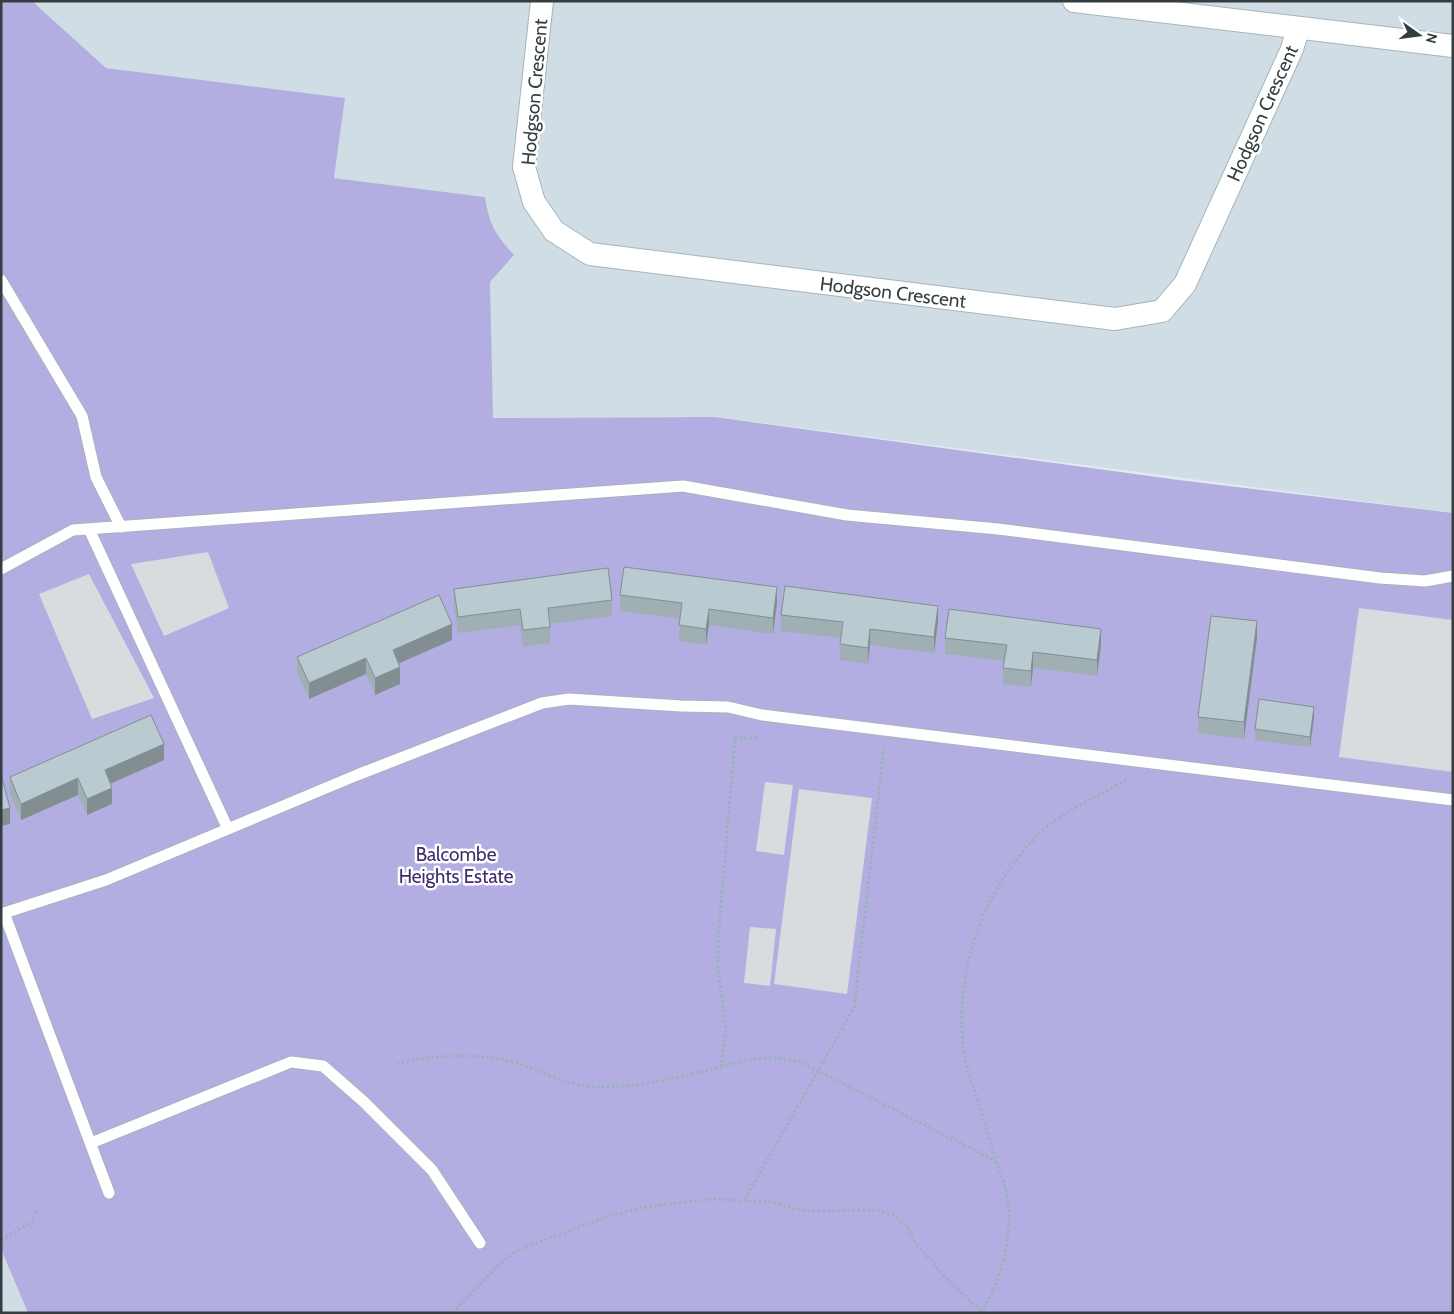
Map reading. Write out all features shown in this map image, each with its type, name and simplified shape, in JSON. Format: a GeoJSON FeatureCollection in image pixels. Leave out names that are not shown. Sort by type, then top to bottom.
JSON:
{"type":"FeatureCollection","features":[{"type":"Feature","properties":{"kind":"street","name":"Hodgson Crescent"},"geometry":{"type":"LineString","coordinates":[[542,1],[524,167],[534,202],[554,231],[590,254],[1115,319],[1162,311],[1186,284],[1288,58],[1298,29]]}},
{"type":"Feature","properties":{"kind":"street"},"geometry":{"type":"LineString","coordinates":[[1074,1],[1453,46]]}},
{"type":"Feature","properties":{"kind":"lane"},"geometry":{"type":"LineString","coordinates":[[1,280],[82,416],[96,477],[121,527]]}},
{"type":"Feature","properties":{"kind":"lane"},"geometry":{"type":"LineString","coordinates":[[1,570],[73,530],[683,486],[847,515],[1007,530],[1380,578],[1425,581],[1453,576]]}},
{"type":"Feature","properties":{"kind":"lane"},"geometry":{"type":"LineString","coordinates":[[89,529],[228,829]]}},
{"type":"Feature","properties":{"kind":"lane"},"geometry":{"type":"LineString","coordinates":[[109,1193],[2,913],[106,880],[357,775],[542,703],[568,699],[728,707],[762,715],[1453,800]]}},
{"type":"Feature","properties":{"kind":"lane"},"geometry":{"type":"LineString","coordinates":[[91,1143],[291,1062],[323,1066],[432,1170],[480,1243]]}},
{"type":"Feature","properties":{"kind":"path"},"geometry":{"type":"LineString","coordinates":[[745,1199],[854,1008],[886,730]]}},
{"type":"Feature","properties":{"kind":"path"},"geometry":{"type":"LineString","coordinates":[[722,1067],[726,1030],[718,968],[718,940],[735,738],[758,738]]}},
{"type":"Feature","properties":{"kind":"path"},"geometry":{"type":"LineString","coordinates":[[452,1313],[503,1261],[518,1250],[609,1216],[645,1207],[710,1199],[745,1199],[771,1202],[805,1211],[878,1210],[895,1216],[906,1225],[915,1242],[944,1276],[983,1312],[1001,1268],[1008,1229],[1008,1196],[996,1162],[965,1054],[962,1011],[967,967],[978,926],[994,894],[1016,862],[1043,831],[1071,811],[1153,764]]}},
{"type":"Feature","properties":{"kind":"path"},"geometry":{"type":"LineString","coordinates":[[397,1064],[430,1056],[465,1055],[500,1059],[565,1082],[595,1087],[622,1086],[722,1067],[751,1059],[770,1058],[798,1061],[996,1162]]}},
{"type":"Feature","properties":{"kind":"path"},"geometry":{"type":"LineString","coordinates":[[1,1240],[32,1222],[36,1210]]}},
{"type":"Feature","properties":{"kind":"shaded area"},"geometry":{"type":"Polygon","coordinates":[[[32,1],[1453,1],[1453,513],[715,417],[492,418],[490,281],[514,255],[497,237],[489,220],[485,197],[334,178],[345,98],[106,68],[32,1]]]}},
{"type":"Feature","properties":{"kind":"shaded area"},"geometry":{"type":"Polygon","coordinates":[[[208,552],[229,608],[164,636],[131,564],[208,552]]]}},
{"type":"Feature","properties":{"kind":"shaded area"},"geometry":{"type":"Polygon","coordinates":[[[89,574],[154,698],[92,719],[39,594],[89,574]]]}},
{"type":"Feature","properties":{"kind":"shaded area"},"geometry":{"type":"Polygon","coordinates":[[[1359,608],[1453,620],[1453,772],[1339,757],[1359,608]]]}},
{"type":"Feature","properties":{"kind":"shaded area"},"geometry":{"type":"Polygon","coordinates":[[[765,782],[793,785],[784,855],[756,851],[765,782]]]}},
{"type":"Feature","properties":{"kind":"shaded area"},"geometry":{"type":"Polygon","coordinates":[[[799,789],[872,798],[847,994],[774,984],[799,789]]]}},
{"type":"Feature","properties":{"kind":"shaded area"},"geometry":{"type":"Polygon","coordinates":[[[750,927],[776,929],[770,986],[744,983],[750,927]]]}},
{"type":"Feature","properties":{"kind":"shaded area"},"geometry":{"type":"Polygon","coordinates":[[[1,1249],[28,1313],[1,1313],[1,1249]]]}},
{"type":"Feature","properties":{"kind":"green space","name":"Balcombe Heights Estate"},"geometry":{"type":"Polygon","coordinates":[[[1,1],[32,1],[106,68],[345,98],[334,178],[485,197],[494,228],[514,255],[490,282],[493,418],[715,417],[1179,480],[1453,513],[1453,1313],[28,1313],[1,1249],[1,1]]]}},
{"type":"Feature","properties":{"kind":"building"},"geometry":{"type":"Polygon","coordinates":[[[624,567],[777,587],[773,618],[709,609],[706,629],[679,625],[682,603],[620,595],[624,567]]]}},
{"type":"Feature","properties":{"kind":"building"},"geometry":{"type":"Polygon","coordinates":[[[608,568],[612,600],[548,608],[550,627],[523,630],[520,609],[458,617],[454,589],[608,568]]]}},
{"type":"Feature","properties":{"kind":"building"},"geometry":{"type":"Polygon","coordinates":[[[785,586],[938,606],[934,637],[870,629],[868,648],[840,644],[843,622],[781,615],[785,586]]]}},
{"type":"Feature","properties":{"kind":"building"},"geometry":{"type":"Polygon","coordinates":[[[439,595],[452,624],[393,650],[400,667],[375,678],[366,658],[309,683],[297,657],[439,595]]]}},
{"type":"Feature","properties":{"kind":"building"},"geometry":{"type":"Polygon","coordinates":[[[949,609],[1101,629],[1097,660],[1033,652],[1031,671],[1003,668],[1007,645],[945,638],[949,609]]]}},
{"type":"Feature","properties":{"kind":"building"},"geometry":{"type":"Polygon","coordinates":[[[1211,616],[1257,621],[1244,722],[1198,717],[1211,616]]]}},
{"type":"Feature","properties":{"kind":"building"},"geometry":{"type":"Polygon","coordinates":[[[1259,699],[1314,707],[1310,737],[1255,729],[1259,699]]]}},
{"type":"Feature","properties":{"kind":"building"},"geometry":{"type":"Polygon","coordinates":[[[151,715],[164,744],[105,770],[112,788],[87,799],[78,778],[21,804],[10,777],[151,715]]]}},
{"type":"Feature","properties":{"kind":"building"},"geometry":{"type":"Polygon","coordinates":[[[1,778],[10,808],[1,810],[1,778]]]}}]}
